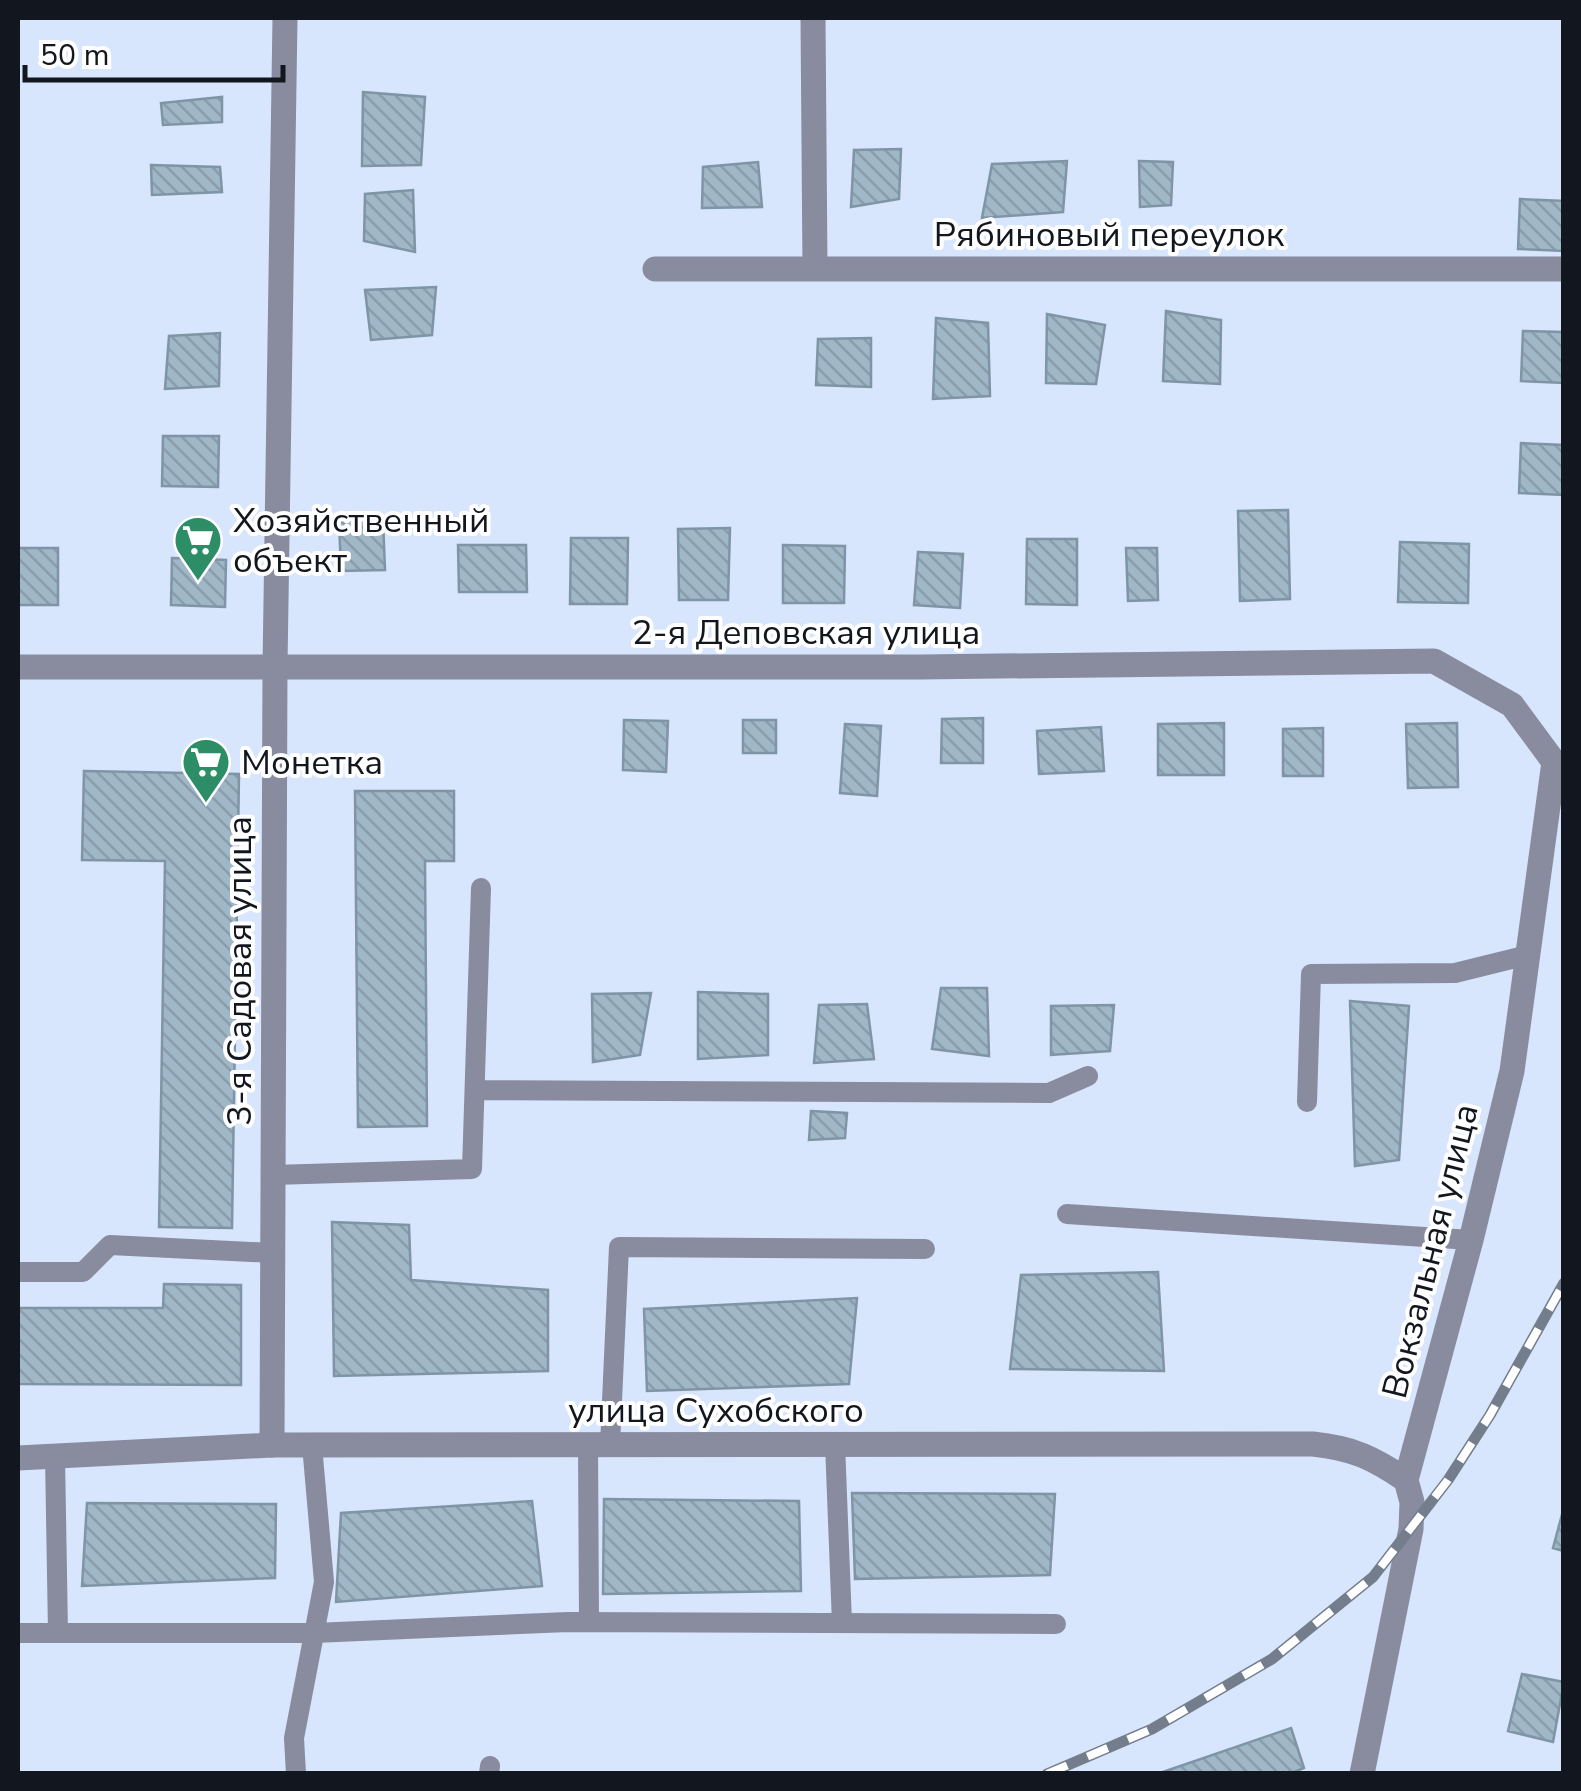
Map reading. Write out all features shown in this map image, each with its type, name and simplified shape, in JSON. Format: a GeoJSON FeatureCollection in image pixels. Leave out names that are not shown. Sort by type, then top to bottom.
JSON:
{"type":"FeatureCollection","features":[{"type":"Feature","properties":{"kind":"street","name":"3-я Садовая улица"},"geometry":{"type":"LineString","coordinates":[[272,1445],[275,666],[285,18]]}},
{"type":"Feature","properties":{"kind":"street"},"geometry":{"type":"LineString","coordinates":[[813,18],[815,269]]}},
{"type":"Feature","properties":{"kind":"street","name":"Рябиновый переулок"},"geometry":{"type":"LineString","coordinates":[[654,269],[1564,269]]}},
{"type":"Feature","properties":{"kind":"street","name":"2-я Деповская улица"},"geometry":{"type":"LineString","coordinates":[[18,667],[921,668],[1434,661],[1512,706],[1559,754]]}},
{"type":"Feature","properties":{"kind":"street","name":"Вокзальная улица"},"geometry":{"type":"LineString","coordinates":[[1362,1774],[1411,1529],[1412,1502],[1406,1480],[1512,1071],[1559,754]]}},
{"type":"Feature","properties":{"kind":"street","name":"улица Сухобского"},"geometry":{"type":"LineString","coordinates":[[18,1458],[272,1445],[1312,1444],[1342,1447],[1374,1458],[1406,1480]]}},
{"type":"Feature","properties":{"kind":"lane"},"geometry":{"type":"LineString","coordinates":[[272,1175],[472,1169],[481,888]]}},
{"type":"Feature","properties":{"kind":"lane"},"geometry":{"type":"LineString","coordinates":[[1307,1102],[1311,974],[1456,973],[1528,955]]}},
{"type":"Feature","properties":{"kind":"lane"},"geometry":{"type":"LineString","coordinates":[[475,1090],[1049,1093],[1088,1076]]}},
{"type":"Feature","properties":{"kind":"lane"},"geometry":{"type":"LineString","coordinates":[[1067,1214],[1471,1240]]}},
{"type":"Feature","properties":{"kind":"lane"},"geometry":{"type":"LineString","coordinates":[[18,1272],[83,1272],[110,1245],[272,1254]]}},
{"type":"Feature","properties":{"kind":"lane"},"geometry":{"type":"LineString","coordinates":[[589,1622],[599,1445],[619,1247],[925,1249]]}},
{"type":"Feature","properties":{"kind":"lane"},"geometry":{"type":"LineString","coordinates":[[835,1444],[842,1623]]}},
{"type":"Feature","properties":{"kind":"lane"},"geometry":{"type":"LineString","coordinates":[[296,1774],[294,1738],[324,1582],[312,1445]]}},
{"type":"Feature","properties":{"kind":"lane"},"geometry":{"type":"LineString","coordinates":[[54,1456],[58,1633]]}},
{"type":"Feature","properties":{"kind":"lane"},"geometry":{"type":"LineString","coordinates":[[18,1633],[314,1633],[589,1622],[1056,1624]]}},
{"type":"Feature","properties":{"kind":"building"},"geometry":{"type":"Polygon","coordinates":[[[363,92],[425,97],[421,165],[362,166],[363,92]]]}},
{"type":"Feature","properties":{"kind":"building"},"geometry":{"type":"Polygon","coordinates":[[[222,97],[222,122],[163,125],[161,103],[222,97]]]}},
{"type":"Feature","properties":{"kind":"building"},"geometry":{"type":"Polygon","coordinates":[[[901,149],[899,199],[851,207],[854,150],[901,149]]]}},
{"type":"Feature","properties":{"kind":"building"},"geometry":{"type":"Polygon","coordinates":[[[1067,161],[1063,212],[982,218],[992,164],[1067,161]]]}},
{"type":"Feature","properties":{"kind":"building"},"geometry":{"type":"Polygon","coordinates":[[[1139,161],[1173,162],[1171,205],[1140,207],[1139,161]]]}},
{"type":"Feature","properties":{"kind":"building"},"geometry":{"type":"Polygon","coordinates":[[[758,162],[762,207],[702,208],[703,167],[758,162]]]}},
{"type":"Feature","properties":{"kind":"building"},"geometry":{"type":"Polygon","coordinates":[[[151,165],[220,167],[222,192],[152,195],[151,165]]]}},
{"type":"Feature","properties":{"kind":"building"},"geometry":{"type":"Polygon","coordinates":[[[413,190],[415,252],[364,241],[365,194],[413,190]]]}},
{"type":"Feature","properties":{"kind":"building"},"geometry":{"type":"Polygon","coordinates":[[[1520,199],[1564,201],[1564,251],[1518,249],[1520,199]]]}},
{"type":"Feature","properties":{"kind":"building"},"geometry":{"type":"Polygon","coordinates":[[[436,287],[432,335],[371,340],[365,290],[436,287]]]}},
{"type":"Feature","properties":{"kind":"building"},"geometry":{"type":"Polygon","coordinates":[[[1166,311],[1221,320],[1220,384],[1163,381],[1166,311]]]}},
{"type":"Feature","properties":{"kind":"building"},"geometry":{"type":"Polygon","coordinates":[[[1047,314],[1105,325],[1096,384],[1046,383],[1047,314]]]}},
{"type":"Feature","properties":{"kind":"building"},"geometry":{"type":"Polygon","coordinates":[[[936,318],[988,323],[990,396],[933,399],[936,318]]]}},
{"type":"Feature","properties":{"kind":"building"},"geometry":{"type":"Polygon","coordinates":[[[1523,331],[1564,332],[1564,383],[1521,381],[1523,331]]]}},
{"type":"Feature","properties":{"kind":"building"},"geometry":{"type":"Polygon","coordinates":[[[220,333],[219,386],[165,389],[169,336],[220,333]]]}},
{"type":"Feature","properties":{"kind":"building"},"geometry":{"type":"Polygon","coordinates":[[[871,338],[871,387],[816,385],[818,339],[871,338]]]}},
{"type":"Feature","properties":{"kind":"building"},"geometry":{"type":"Polygon","coordinates":[[[163,436],[219,436],[218,487],[162,486],[163,436]]]}},
{"type":"Feature","properties":{"kind":"building"},"geometry":{"type":"Polygon","coordinates":[[[1521,443],[1564,445],[1564,495],[1519,493],[1521,443]]]}},
{"type":"Feature","properties":{"kind":"building"},"geometry":{"type":"Polygon","coordinates":[[[1288,510],[1290,599],[1240,601],[1238,511],[1288,510]]]}},
{"type":"Feature","properties":{"kind":"building"},"geometry":{"type":"Polygon","coordinates":[[[383,519],[385,570],[341,571],[339,521],[383,519]]]}},
{"type":"Feature","properties":{"kind":"building"},"geometry":{"type":"Polygon","coordinates":[[[730,528],[728,600],[679,600],[678,529],[730,528]]]}},
{"type":"Feature","properties":{"kind":"building"},"geometry":{"type":"Polygon","coordinates":[[[571,538],[628,538],[627,604],[570,604],[571,538]]]}},
{"type":"Feature","properties":{"kind":"building"},"geometry":{"type":"Polygon","coordinates":[[[1027,539],[1077,539],[1077,605],[1026,604],[1027,539]]]}},
{"type":"Feature","properties":{"kind":"building"},"geometry":{"type":"Polygon","coordinates":[[[1400,542],[1469,544],[1468,603],[1398,602],[1400,542]]]}},
{"type":"Feature","properties":{"kind":"building"},"geometry":{"type":"Polygon","coordinates":[[[458,545],[526,545],[527,592],[459,592],[458,545]]]}},
{"type":"Feature","properties":{"kind":"building"},"geometry":{"type":"Polygon","coordinates":[[[783,545],[845,546],[844,603],[783,603],[783,545]]]}},
{"type":"Feature","properties":{"kind":"building"},"geometry":{"type":"Polygon","coordinates":[[[18,548],[58,548],[58,605],[18,605],[18,548]]]}},
{"type":"Feature","properties":{"kind":"building"},"geometry":{"type":"Polygon","coordinates":[[[1126,548],[1157,548],[1158,600],[1128,601],[1126,548]]]}},
{"type":"Feature","properties":{"kind":"building"},"geometry":{"type":"Polygon","coordinates":[[[918,552],[963,554],[960,608],[914,605],[918,552]]]}},
{"type":"Feature","properties":{"kind":"building","name":"Хозяйственный объект"},"geometry":{"type":"Polygon","coordinates":[[[172,558],[226,560],[225,607],[171,605],[172,558]]]}},
{"type":"Feature","properties":{"kind":"building"},"geometry":{"type":"Polygon","coordinates":[[[983,718],[983,763],[941,763],[942,719],[983,718]]]}},
{"type":"Feature","properties":{"kind":"building"},"geometry":{"type":"Polygon","coordinates":[[[624,720],[668,721],[666,772],[623,770],[624,720]]]}},
{"type":"Feature","properties":{"kind":"building"},"geometry":{"type":"Polygon","coordinates":[[[743,720],[776,720],[776,753],[743,753],[743,720]]]}},
{"type":"Feature","properties":{"kind":"building"},"geometry":{"type":"Polygon","coordinates":[[[1224,723],[1224,775],[1158,775],[1158,724],[1224,723]]]}},
{"type":"Feature","properties":{"kind":"building"},"geometry":{"type":"Polygon","coordinates":[[[1457,723],[1458,787],[1408,788],[1406,724],[1457,723]]]}},
{"type":"Feature","properties":{"kind":"building"},"geometry":{"type":"Polygon","coordinates":[[[845,724],[881,726],[877,796],[840,793],[845,724]]]}},
{"type":"Feature","properties":{"kind":"building"},"geometry":{"type":"Polygon","coordinates":[[[1101,727],[1104,771],[1039,774],[1037,731],[1101,727]]]}},
{"type":"Feature","properties":{"kind":"building"},"geometry":{"type":"Polygon","coordinates":[[[1323,728],[1323,776],[1283,776],[1283,729],[1323,728]]]}},
{"type":"Feature","properties":{"kind":"building"},"geometry":{"type":"Polygon","coordinates":[[[84,771],[239,774],[232,1228],[159,1227],[165,861],[82,860],[84,771]]]}},
{"type":"Feature","properties":{"kind":"building"},"geometry":{"type":"Polygon","coordinates":[[[355,791],[454,791],[454,861],[425,861],[427,1126],[358,1127],[355,791]]]}},
{"type":"Feature","properties":{"kind":"building"},"geometry":{"type":"Polygon","coordinates":[[[941,988],[987,988],[989,1056],[932,1049],[941,988]]]}},
{"type":"Feature","properties":{"kind":"building"},"geometry":{"type":"Polygon","coordinates":[[[698,992],[768,994],[768,1055],[698,1059],[698,992]]]}},
{"type":"Feature","properties":{"kind":"building"},"geometry":{"type":"Polygon","coordinates":[[[651,993],[640,1055],[593,1062],[592,994],[651,993]]]}},
{"type":"Feature","properties":{"kind":"building"},"geometry":{"type":"Polygon","coordinates":[[[1350,1001],[1409,1006],[1399,1160],[1355,1166],[1350,1001]]]}},
{"type":"Feature","properties":{"kind":"building"},"geometry":{"type":"Polygon","coordinates":[[[867,1004],[874,1059],[814,1063],[819,1005],[867,1004]]]}},
{"type":"Feature","properties":{"kind":"building"},"geometry":{"type":"Polygon","coordinates":[[[1114,1005],[1110,1051],[1051,1055],[1051,1006],[1114,1005]]]}},
{"type":"Feature","properties":{"kind":"building"},"geometry":{"type":"Polygon","coordinates":[[[811,1111],[847,1113],[845,1138],[809,1140],[811,1111]]]}},
{"type":"Feature","properties":{"kind":"building"},"geometry":{"type":"Polygon","coordinates":[[[332,1222],[409,1225],[411,1280],[548,1290],[548,1371],[334,1376],[332,1222]]]}},
{"type":"Feature","properties":{"kind":"building"},"geometry":{"type":"Polygon","coordinates":[[[1158,1272],[1164,1371],[1010,1369],[1021,1275],[1158,1272]]]}},
{"type":"Feature","properties":{"kind":"building"},"geometry":{"type":"Polygon","coordinates":[[[164,1284],[241,1285],[241,1385],[18,1384],[18,1308],[163,1308],[164,1284]]]}},
{"type":"Feature","properties":{"kind":"building"},"geometry":{"type":"Polygon","coordinates":[[[857,1298],[849,1384],[647,1391],[644,1309],[857,1298]]]}},
{"type":"Feature","properties":{"kind":"building"},"geometry":{"type":"Polygon","coordinates":[[[852,1493],[1055,1494],[1050,1575],[855,1579],[852,1493]]]}},
{"type":"Feature","properties":{"kind":"building"},"geometry":{"type":"Polygon","coordinates":[[[604,1499],[799,1501],[801,1591],[603,1594],[604,1499]]]}},
{"type":"Feature","properties":{"kind":"building"},"geometry":{"type":"Polygon","coordinates":[[[532,1501],[542,1586],[336,1602],[341,1513],[532,1501]]]}},
{"type":"Feature","properties":{"kind":"building"},"geometry":{"type":"Polygon","coordinates":[[[87,1503],[276,1504],[275,1578],[82,1586],[87,1503]]]}},
{"type":"Feature","properties":{"kind":"building"},"geometry":{"type":"Polygon","coordinates":[[[1564,1507],[1564,1551],[1553,1548],[1564,1507]]]}},
{"type":"Feature","properties":{"kind":"building"},"geometry":{"type":"Polygon","coordinates":[[[1522,1674],[1564,1682],[1553,1742],[1508,1731],[1522,1674]]]}},
{"type":"Feature","properties":{"kind":"building"},"geometry":{"type":"Polygon","coordinates":[[[1291,1728],[1304,1768],[1289,1774],[1157,1774],[1291,1728]]]}},
{"type":"Feature","properties":{"kind":"railway"},"geometry":{"type":"LineString","coordinates":[[1047,1774],[1152,1729],[1272,1659],[1373,1577],[1448,1480],[1490,1415],[1564,1283]]}},
{"type":"Feature","properties":{"kind":"place","name":"Хозяйственный объект"},"geometry":{"type":"Point","coordinates":[198,582]}},
{"type":"Feature","properties":{"kind":"place","name":"Монетка"},"geometry":{"type":"Point","coordinates":[206,804]}}]}
